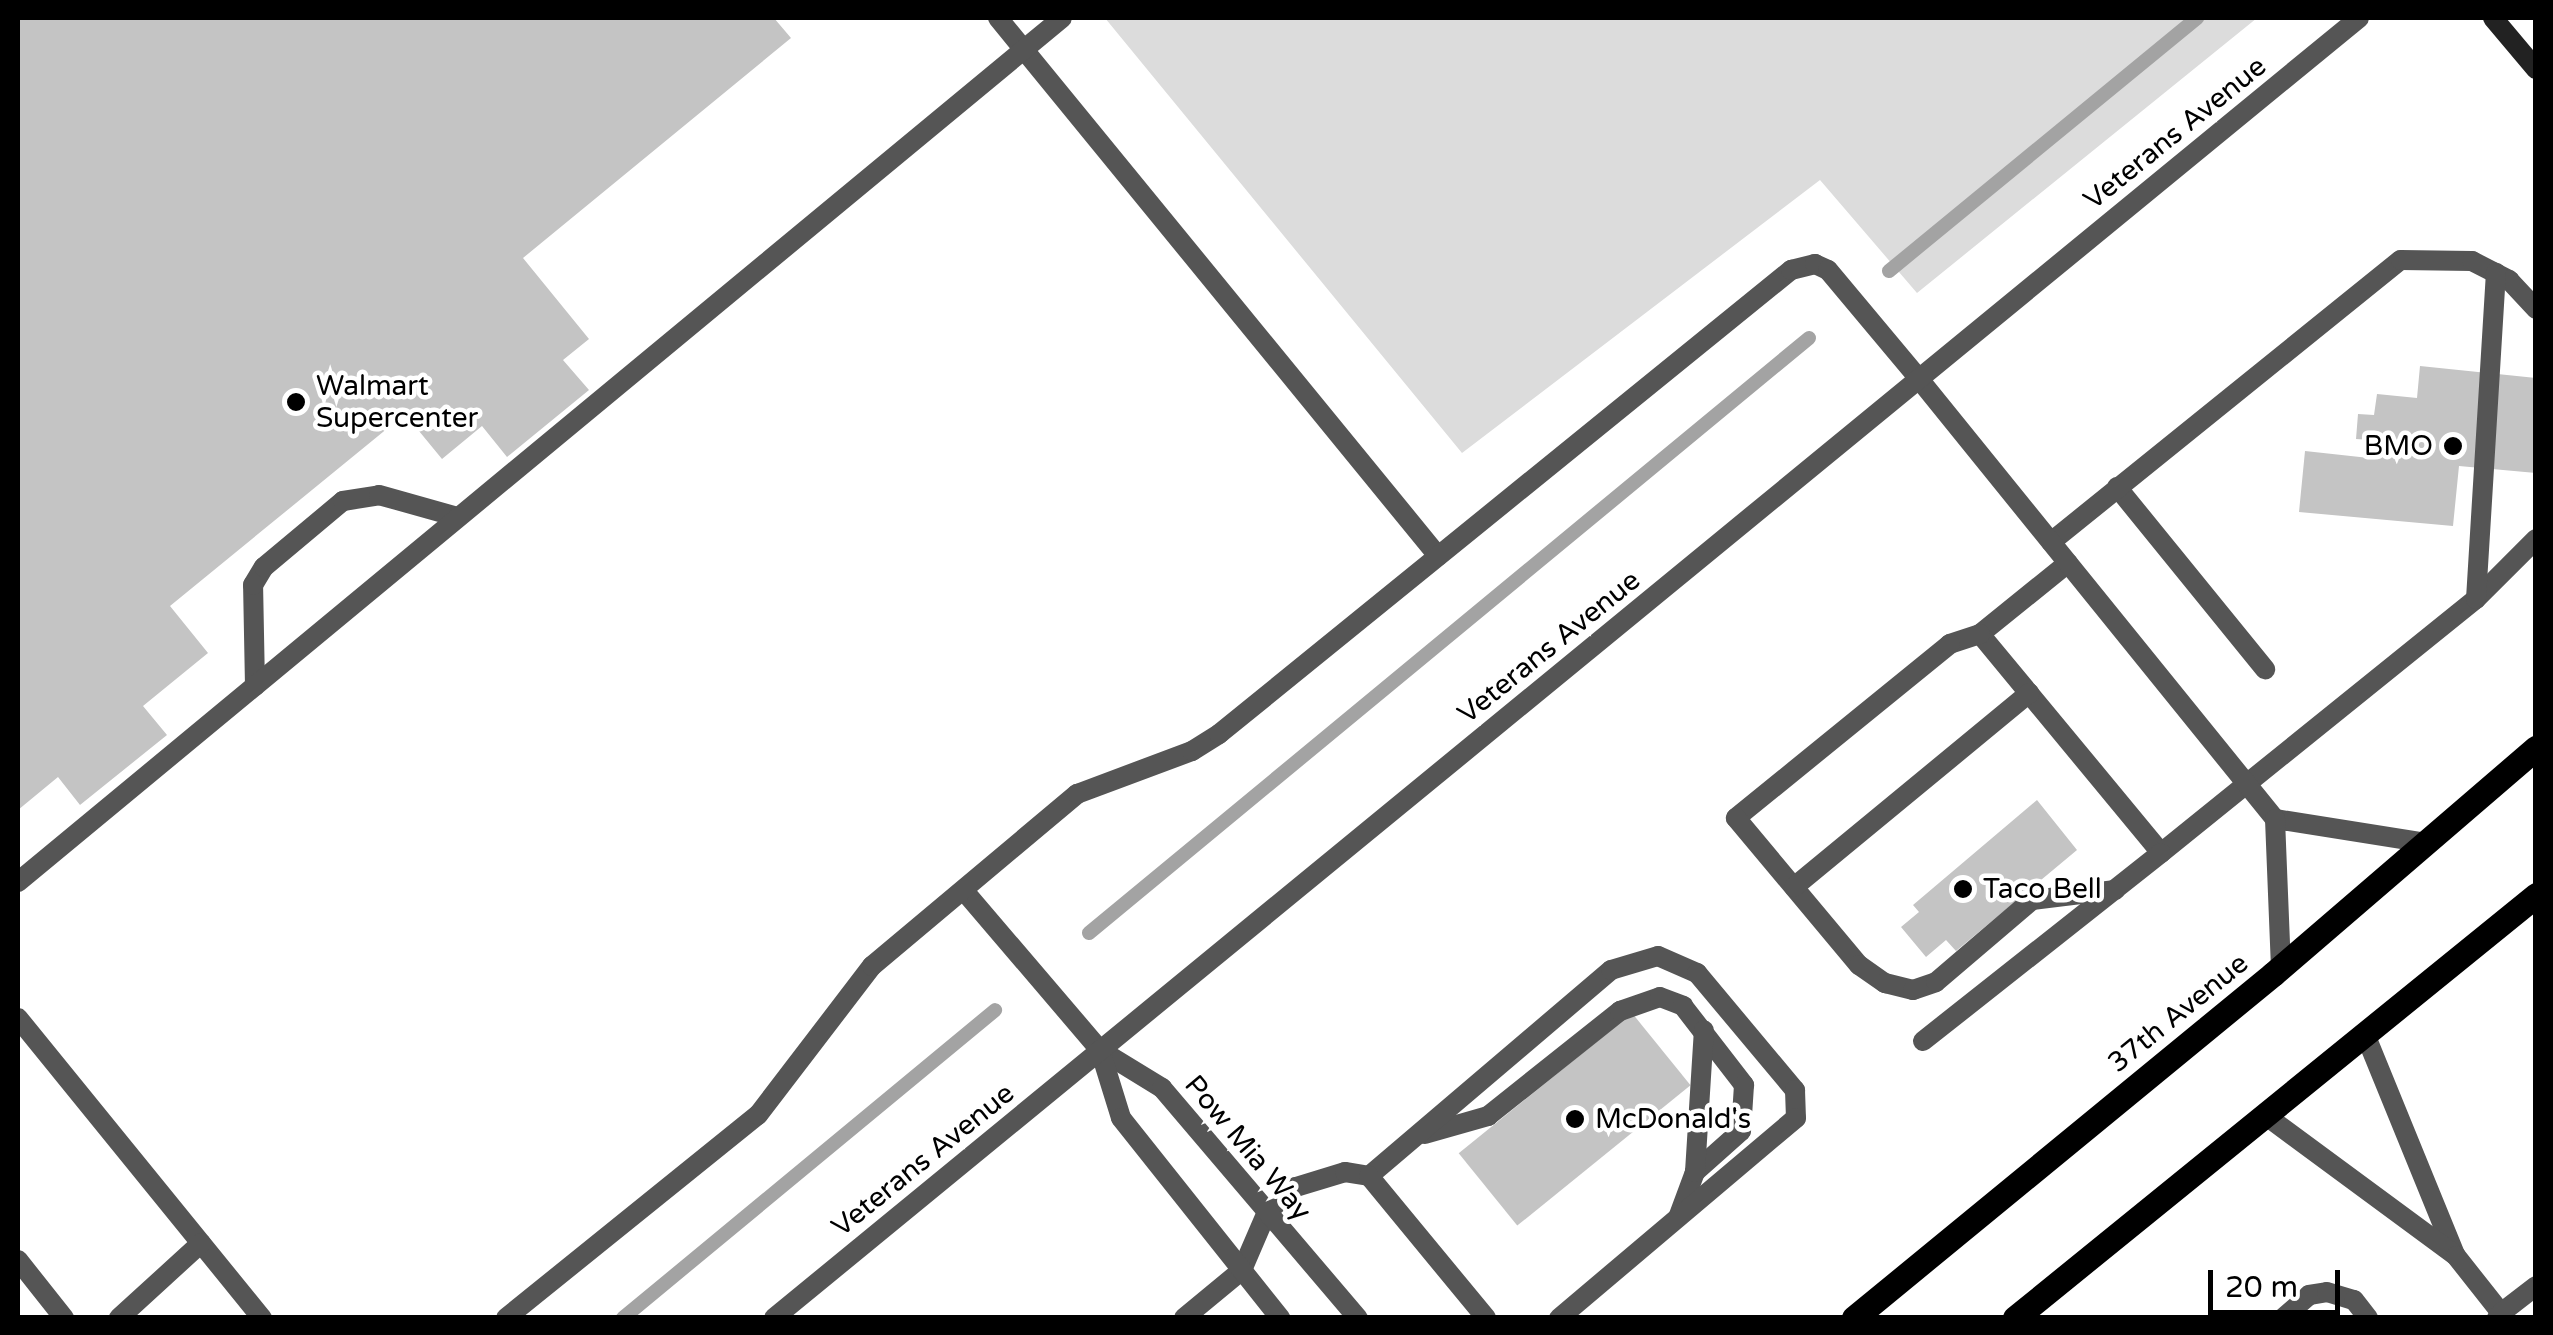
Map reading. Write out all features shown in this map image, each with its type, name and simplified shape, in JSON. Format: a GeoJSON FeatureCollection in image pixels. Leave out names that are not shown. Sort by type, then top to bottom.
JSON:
{"type":"FeatureCollection","features":[{"type":"Feature","properties":{"kind":"main road","name":"37th Avenue"},"geometry":{"type":"LineString","coordinates":[[1854,1318],[2281,966],[2536,748]]}},
{"type":"Feature","properties":{"kind":"main road"},"geometry":{"type":"LineString","coordinates":[[2015,1318],[2536,896]]}},
{"type":"Feature","properties":{"kind":"street"},"geometry":{"type":"LineString","coordinates":[[998,18],[1438,556]]}},
{"type":"Feature","properties":{"kind":"street"},"geometry":{"type":"LineString","coordinates":[[18,882],[1062,18]]}},
{"type":"Feature","properties":{"kind":"street","name":"Veterans Avenue"},"geometry":{"type":"LineString","coordinates":[[774,1318],[2359,18]]}},
{"type":"Feature","properties":{"kind":"street"},"geometry":{"type":"LineString","coordinates":[[2493,18],[2536,69]]}},
{"type":"Feature","properties":{"kind":"street"},"geometry":{"type":"LineString","coordinates":[[2051,542],[2401,260],[2472,261],[2496,274],[2536,308]]}},
{"type":"Feature","properties":{"kind":"street"},"geometry":{"type":"LineString","coordinates":[[506,1318],[758,1115],[840,999],[1077,794],[1192,751],[1219,734],[1791,270],[1815,264],[1828,270],[1919,379],[2275,818],[2281,966]]}},
{"type":"Feature","properties":{"kind":"street"},"geometry":{"type":"LineString","coordinates":[[2476,599],[2496,274]]}},
{"type":"Feature","properties":{"kind":"street"},"geometry":{"type":"LineString","coordinates":[[2117,487],[2265,669]]}},
{"type":"Feature","properties":{"kind":"street"},"geometry":{"type":"LineString","coordinates":[[255,686],[253,584],[264,567],[343,502],[379,495],[458,517]]}},
{"type":"Feature","properties":{"kind":"street"},"geometry":{"type":"LineString","coordinates":[[1923,1041],[2476,599],[2536,539]]}},
{"type":"Feature","properties":{"kind":"street"},"geometry":{"type":"LineString","coordinates":[[2068,562],[1980,634],[1950,644],[1736,818],[1859,965],[1886,983],[1912,990],[1936,982],[2032,900],[2115,890]]}},
{"type":"Feature","properties":{"kind":"street"},"geometry":{"type":"LineString","coordinates":[[1980,634],[2162,853]]}},
{"type":"Feature","properties":{"kind":"street"},"geometry":{"type":"LineString","coordinates":[[1794,886],[2029,694]]}},
{"type":"Feature","properties":{"kind":"street"},"geometry":{"type":"LineString","coordinates":[[2275,818],[2422,842]]}},
{"type":"Feature","properties":{"kind":"street"},"geometry":{"type":"LineString","coordinates":[[966,892],[1100,1050],[1121,1118],[1280,1318]]}},
{"type":"Feature","properties":{"kind":"street"},"geometry":{"type":"LineString","coordinates":[[1184,1318],[1242,1270],[1266,1212],[1322,1175],[1368,1176],[1610,970],[1658,956],[1677,961],[1697,973],[1795,1090],[1799,1105],[1796,1118],[1559,1318]]}},
{"type":"Feature","properties":{"kind":"street"},"geometry":{"type":"LineString","coordinates":[[1414,1137],[1488,1116],[1638,1001],[1660,997],[1683,1006],[1744,1085],[1746,1113],[1741,1130],[1695,1172]]}},
{"type":"Feature","properties":{"kind":"street"},"geometry":{"type":"LineString","coordinates":[[18,1018],[262,1318]]}},
{"type":"Feature","properties":{"kind":"street"},"geometry":{"type":"LineString","coordinates":[[1678,1217],[1695,1172],[1704,1030]]}},
{"type":"Feature","properties":{"kind":"street"},"geometry":{"type":"LineString","coordinates":[[2364,1034],[2456,1256],[2501,1316],[2536,1286]]}},
{"type":"Feature","properties":{"kind":"street","name":"Pow Mia Way"},"geometry":{"type":"LineString","coordinates":[[1100,1050],[1162,1088],[1358,1318]]}},
{"type":"Feature","properties":{"kind":"street"},"geometry":{"type":"LineString","coordinates":[[2265,1115],[2456,1256]]}},
{"type":"Feature","properties":{"kind":"street"},"geometry":{"type":"LineString","coordinates":[[1368,1176],[1486,1318]]}},
{"type":"Feature","properties":{"kind":"street"},"geometry":{"type":"LineString","coordinates":[[119,1318],[202,1243]]}},
{"type":"Feature","properties":{"kind":"street"},"geometry":{"type":"LineString","coordinates":[[18,1260],[64,1318]]}},
{"type":"Feature","properties":{"kind":"street"},"geometry":{"type":"LineString","coordinates":[[2284,1318],[2310,1296],[2327,1292],[2354,1300],[2368,1318]]}},
{"type":"Feature","properties":{"kind":"shaded area"},"geometry":{"type":"Polygon","coordinates":[[[1105,18],[2257,18],[1917,293],[1820,180],[1462,453],[1105,18]]]}},
{"type":"Feature","properties":{"kind":"building","name":"Walmart Supercenter"},"geometry":{"type":"Polygon","coordinates":[[[18,18],[774,18],[791,38],[523,258],[589,339],[563,360],[589,390],[507,457],[482,426],[442,459],[405,414],[170,606],[208,653],[143,706],[167,735],[80,805],[58,777],[18,810],[18,18]]]}},
{"type":"Feature","properties":{"kind":"building","name":"BMO"},"geometry":{"type":"Polygon","coordinates":[[[2420,366],[2536,378],[2536,473],[2459,466],[2453,526],[2299,512],[2305,451],[2369,458],[2371,440],[2356,439],[2358,414],[2374,415],[2377,394],[2417,398],[2420,366]]]}},
{"type":"Feature","properties":{"kind":"building"},"geometry":{"type":"Polygon","coordinates":[[[2037,800],[2077,850],[1956,951],[1946,940],[1926,957],[1901,927],[1919,912],[1913,905],[2037,800]]]}},
{"type":"Feature","properties":{"kind":"building","name":"McDonald's"},"geometry":{"type":"Polygon","coordinates":[[[1632,1013],[1691,1085],[1517,1226],[1459,1153],[1632,1013]]]}},
{"type":"Feature","properties":{"kind":"waterway"},"geometry":{"type":"LineString","coordinates":[[1889,271],[2197,18]]}},
{"type":"Feature","properties":{"kind":"waterway"},"geometry":{"type":"LineString","coordinates":[[1089,933],[1809,338]]}},
{"type":"Feature","properties":{"kind":"waterway"},"geometry":{"type":"LineString","coordinates":[[623,1318],[995,1010]]}},
{"type":"Feature","properties":{"kind":"place","name":"Walmart Supercenter"},"geometry":{"type":"Point","coordinates":[296,402]}},
{"type":"Feature","properties":{"kind":"place","name":"BMO"},"geometry":{"type":"Point","coordinates":[2453,446]}},
{"type":"Feature","properties":{"kind":"place","name":"Taco Bell"},"geometry":{"type":"Point","coordinates":[1963,889]}},
{"type":"Feature","properties":{"kind":"place","name":"McDonald's"},"geometry":{"type":"Point","coordinates":[1575,1119]}}]}
